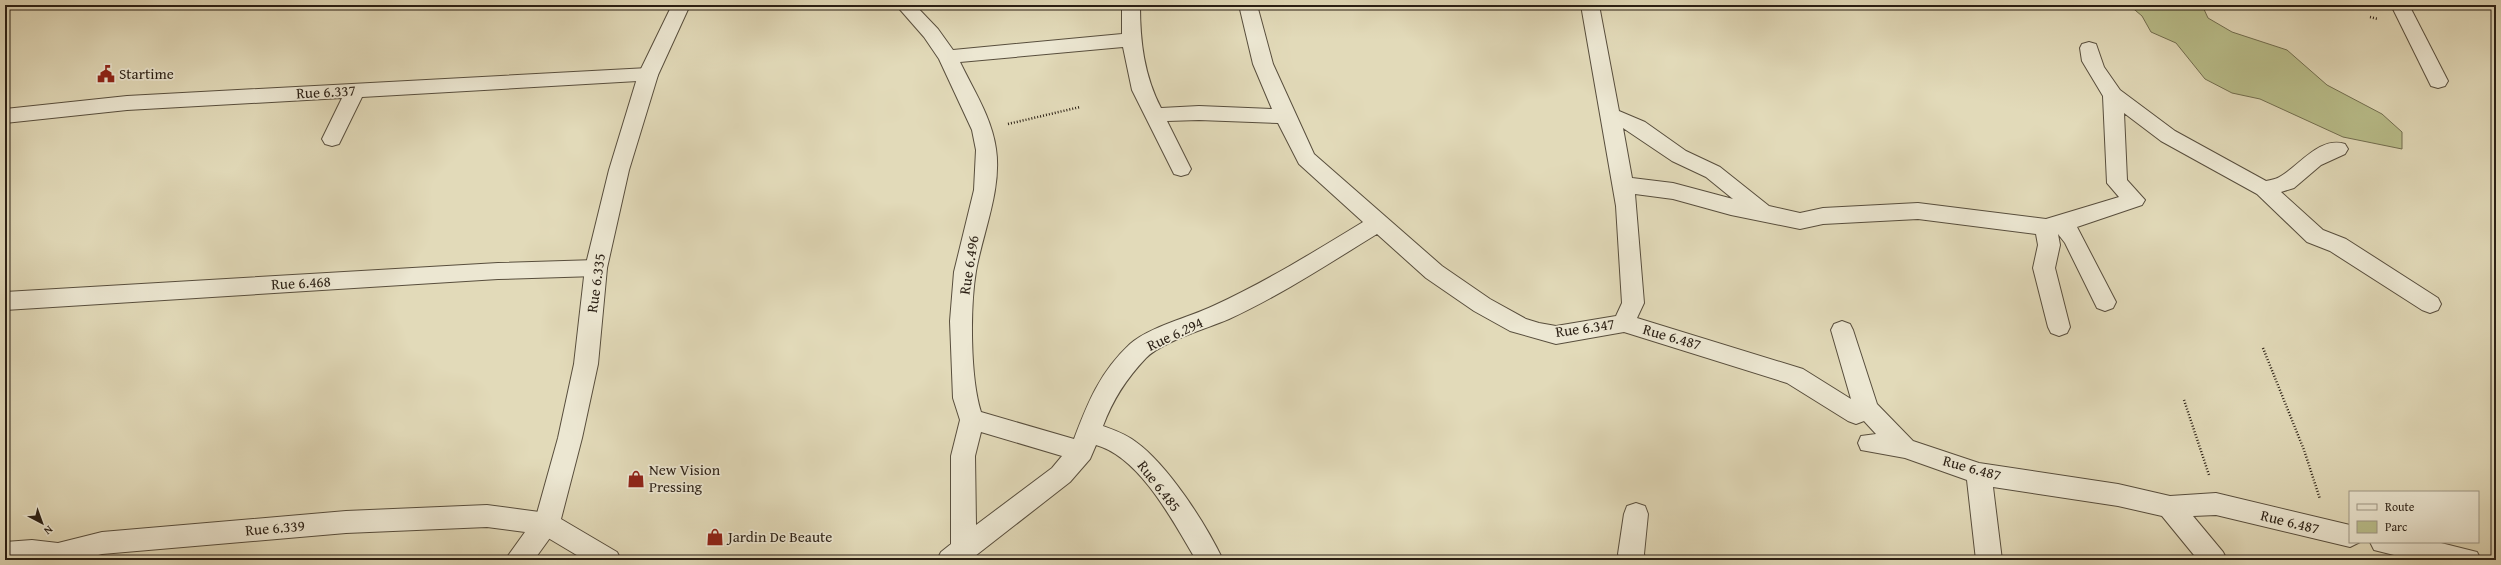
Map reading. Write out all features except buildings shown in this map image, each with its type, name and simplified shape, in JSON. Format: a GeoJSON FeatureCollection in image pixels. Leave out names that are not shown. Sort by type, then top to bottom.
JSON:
{"type":"FeatureCollection","features":[{"type":"Feature","properties":{"kind":"street","name":"Rue 6.335"},"geometry":{"type":"LineString","coordinates":[[518,560],[547,524],[570,438],[586,364],[596,268],[619,170],[648,75],[681,5]]}},
{"type":"Feature","properties":{"kind":"street","name":"Rue 6.496"},"geometry":{"type":"LineString","coordinates":[[905,5],[931,33],[948,57],[982,130],[986,150],[984,190],[965,272],[961,321],[965,398],[972,420]]}},
{"type":"Feature","properties":{"kind":"street"},"geometry":{"type":"LineString","coordinates":[[1132,5],[1131,40],[1142,90],[1181,169]]}},
{"type":"Feature","properties":{"kind":"street","name":"Rue 6.347"},"geometry":{"type":"LineString","coordinates":[[1248,5],[1263,64],[1285,116],[1306,159],[1434,272],[1482,304],[1518,325],[1556,335],[1624,323],[1633,303],[1630,235],[1624,185],[1590,5]]}},
{"type":"Feature","properties":{"kind":"street"},"geometry":{"type":"LineString","coordinates":[[2400,5],[2438,81]]}},
{"type":"Feature","properties":{"kind":"street"},"geometry":{"type":"LineString","coordinates":[[948,57],[1040,46],[1131,40]]}},
{"type":"Feature","properties":{"kind":"street"},"geometry":{"type":"LineString","coordinates":[[2090,48],[2090,58],[2096,70],[2113,95],[2168,136],[2264,189],[2315,236],[2338,245],[2430,304]]}},
{"type":"Feature","properties":{"kind":"street","name":"Rue 6.337"},"geometry":{"type":"LineString","coordinates":[[5,116],[127,103],[648,75]]}},
{"type":"Feature","properties":{"kind":"street"},"geometry":{"type":"LineString","coordinates":[[332,139],[356,90]]}},
{"type":"Feature","properties":{"kind":"street"},"geometry":{"type":"LineString","coordinates":[[1624,185],[1673,191],[1731,207],[1800,221],[1823,216],[1918,211],[2054,226],[2134,200],[2117,183],[2113,95]]}},
{"type":"Feature","properties":{"kind":"street"},"geometry":{"type":"LineString","coordinates":[[1154,115],[1199,113],[1285,116]]}},
{"type":"Feature","properties":{"kind":"street"},"geometry":{"type":"LineString","coordinates":[[1611,115],[1638,127],[1679,156],[1713,172],[1763,213]]}},
{"type":"Feature","properties":{"kind":"street"},"geometry":{"type":"LineString","coordinates":[[2264,189],[2287,183],[2314,160],[2338,149]]}},
{"type":"Feature","properties":{"kind":"street","name":"Rue 6.294"},"geometry":{"type":"LineString","coordinates":[[957,554],[1061,475],[1085,442],[1103,394],[1139,350],[1166,335],[1220,313],[1273,287],[1378,223]]}},
{"type":"Feature","properties":{"kind":"street"},"geometry":{"type":"LineString","coordinates":[[2054,226],[2073,238],[2105,302]]}},
{"type":"Feature","properties":{"kind":"street"},"geometry":{"type":"LineString","coordinates":[[2054,226],[2044,268],[2060,327]]}},
{"type":"Feature","properties":{"kind":"street","name":"Rue 6.468"},"geometry":{"type":"LineString","coordinates":[[5,301],[498,271],[596,268]]}},
{"type":"Feature","properties":{"kind":"street","name":"Rue 6.487"},"geometry":{"type":"LineString","coordinates":[[1624,323],[1795,376],[1856,414],[1868,410],[1905,448],[1979,474],[2118,495],[2170,507],[2216,504],[2340,534]]}},
{"type":"Feature","properties":{"kind":"street"},"geometry":{"type":"LineString","coordinates":[[1842,330],[1860,392],[1868,410]]}},
{"type":"Feature","properties":{"kind":"street"},"geometry":{"type":"LineString","coordinates":[[957,554],[963,456],[972,420]]}},
{"type":"Feature","properties":{"kind":"street","name":"Rue 6.485"},"geometry":{"type":"LineString","coordinates":[[972,420],[1085,442],[1113,440],[1130,451],[1144,465],[1172,500],[1210,560]]}},
{"type":"Feature","properties":{"kind":"street"},"geometry":{"type":"LineString","coordinates":[[1870,443],[1905,448]]}},
{"type":"Feature","properties":{"kind":"street"},"geometry":{"type":"LineString","coordinates":[[1979,474],[1989,560]]}},
{"type":"Feature","properties":{"kind":"street"},"geometry":{"type":"LineString","coordinates":[[2170,507],[2214,560]]}},
{"type":"Feature","properties":{"kind":"street"},"geometry":{"type":"LineString","coordinates":[[1633,560],[1631,554],[1636,514]]}},
{"type":"Feature","properties":{"kind":"street","name":"Rue 6.339"},"geometry":{"type":"LineString","coordinates":[[5,553],[32,551],[55,557],[102,543],[346,522],[487,516],[547,524]]}},
{"type":"Feature","properties":{"kind":"street"},"geometry":{"type":"LineString","coordinates":[[547,524],[608,560]]}},
{"type":"Feature","properties":{"kind":"street"},"geometry":{"type":"LineString","coordinates":[[2388,543],[2468,560]]}},
{"type":"Feature","properties":{"kind":"path"},"geometry":{"type":"LineString","coordinates":[[982,130],[1080,107]]}},
{"type":"Feature","properties":{"kind":"path"},"geometry":{"type":"LineString","coordinates":[[2263,348],[2340,534]]}},
{"type":"Feature","properties":{"kind":"path"},"geometry":{"type":"LineString","coordinates":[[2184,400],[2211,481]]}},
{"type":"Feature","properties":{"kind":"green space"},"geometry":{"type":"Polygon","coordinates":[[[2129,5],[2202,5],[2208,18],[2232,32],[2287,50],[2327,85],[2382,114],[2402,132],[2402,149],[2343,137],[2260,99],[2232,93],[2205,79],[2176,43],[2151,32],[2142,16],[2129,5]]]}},
{"type":"Feature","properties":{"kind":"place","name":"Startime"},"geometry":{"type":"Point","coordinates":[106,74]}},
{"type":"Feature","properties":{"kind":"place","name":"New Vision Pressing"},"geometry":{"type":"Point","coordinates":[636,479]}},
{"type":"Feature","properties":{"kind":"place","name":"Jardin De Beaute"},"geometry":{"type":"Point","coordinates":[715,537]}}]}
